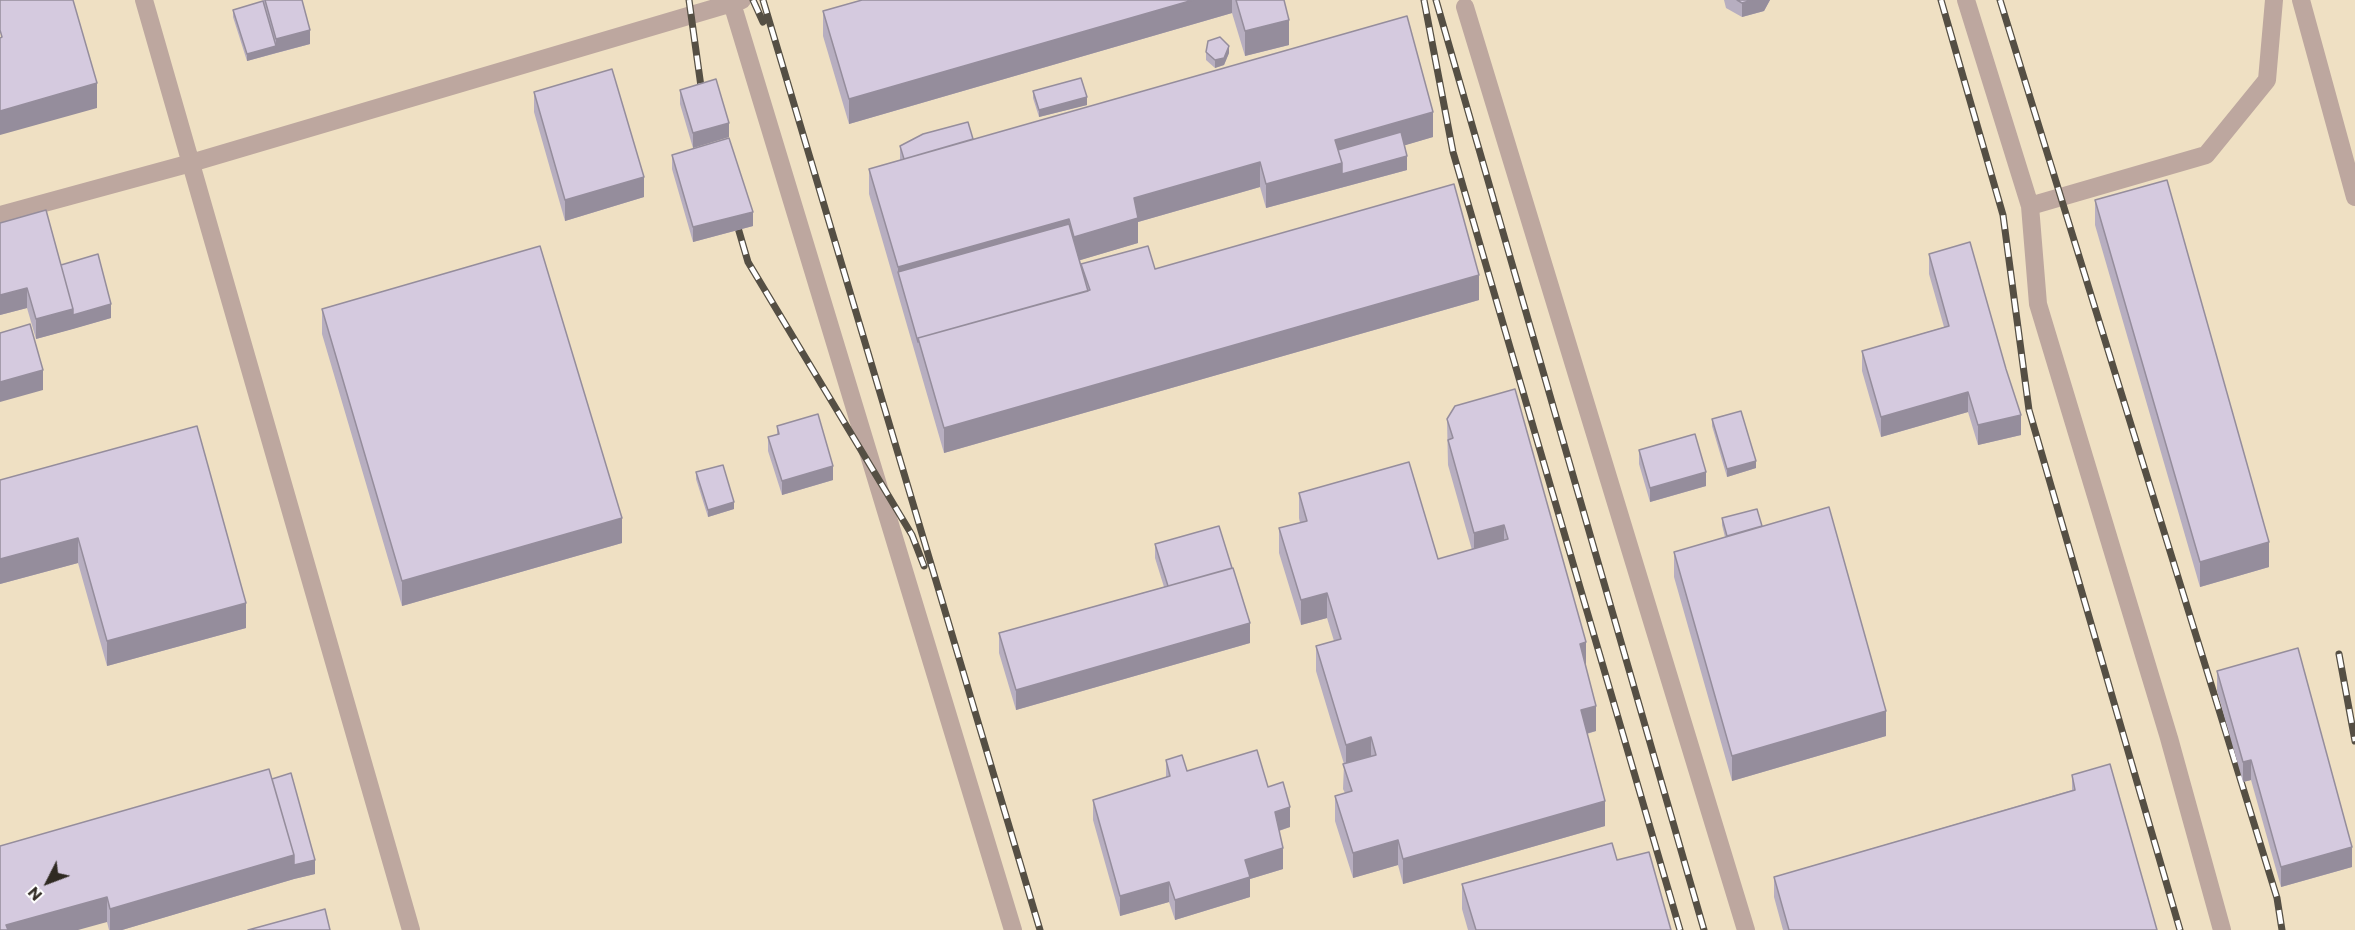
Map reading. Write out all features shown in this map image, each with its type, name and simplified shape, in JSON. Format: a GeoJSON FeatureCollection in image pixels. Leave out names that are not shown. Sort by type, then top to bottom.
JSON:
{"type":"FeatureCollection","features":[{"type":"Feature","properties":{"kind":"street"},"geometry":{"type":"LineString","coordinates":[[144,0],[411,930]]}},
{"type":"Feature","properties":{"kind":"street"},"geometry":{"type":"LineString","coordinates":[[1966,0],[2030,206],[2038,304],[2169,738],[2223,930]]}},
{"type":"Feature","properties":{"kind":"street"},"geometry":{"type":"LineString","coordinates":[[2030,206],[2206,155],[2267,80],[2274,0]]}},
{"type":"Feature","properties":{"kind":"street"},"geometry":{"type":"LineString","coordinates":[[2301,0],[2355,197]]}},
{"type":"Feature","properties":{"kind":"street"},"geometry":{"type":"LineString","coordinates":[[0,215],[191,164],[735,1],[1013,930]]}},
{"type":"Feature","properties":{"kind":"street"},"geometry":{"type":"LineString","coordinates":[[1465,7],[1746,930]]}},
{"type":"Feature","properties":{"kind":"shaded area"},"geometry":{"type":"Polygon","coordinates":[[[0,0],[2355,0],[2355,930],[0,930],[0,0]]]}},
{"type":"Feature","properties":{"kind":"building"},"geometry":{"type":"Polygon","coordinates":[[[0,0],[73,0],[97,83],[0,111],[0,38],[2,37],[0,0]]]}},
{"type":"Feature","properties":{"kind":"building"},"geometry":{"type":"Polygon","coordinates":[[[265,0],[302,0],[310,30],[276,39],[265,0]]]}},
{"type":"Feature","properties":{"kind":"building"},"geometry":{"type":"Polygon","coordinates":[[[862,0],[1193,0],[849,99],[823,11],[862,0]]]}},
{"type":"Feature","properties":{"kind":"building"},"geometry":{"type":"Polygon","coordinates":[[[1236,0],[1284,0],[1289,20],[1245,31],[1236,0]]]}},
{"type":"Feature","properties":{"kind":"building"},"geometry":{"type":"Polygon","coordinates":[[[263,1],[276,46],[247,54],[233,10],[263,1]]]}},
{"type":"Feature","properties":{"kind":"building"},"geometry":{"type":"Polygon","coordinates":[[[1407,16],[1433,112],[1335,140],[1342,163],[1266,184],[1260,162],[1134,198],[1138,218],[1074,237],[1069,219],[898,267],[869,169],[1407,16]]]}},
{"type":"Feature","properties":{"kind":"building"},"geometry":{"type":"Polygon","coordinates":[[[1220,37],[1229,46],[1224,58],[1215,60],[1206,52],[1208,41],[1220,37]]]}},
{"type":"Feature","properties":{"kind":"building"},"geometry":{"type":"Polygon","coordinates":[[[612,69],[644,177],[565,200],[534,92],[612,69]]]}},
{"type":"Feature","properties":{"kind":"building"},"geometry":{"type":"Polygon","coordinates":[[[1081,78],[1087,97],[1039,110],[1033,91],[1081,78]]]}},
{"type":"Feature","properties":{"kind":"building"},"geometry":{"type":"Polygon","coordinates":[[[716,79],[729,123],[693,133],[680,90],[716,79]]]}},
{"type":"Feature","properties":{"kind":"building"},"geometry":{"type":"Polygon","coordinates":[[[968,122],[973,139],[904,159],[900,146],[923,134],[968,122]]]}},
{"type":"Feature","properties":{"kind":"building"},"geometry":{"type":"Polygon","coordinates":[[[1401,132],[1407,156],[1342,174],[1342,163],[1338,150],[1401,132]]]}},
{"type":"Feature","properties":{"kind":"building"},"geometry":{"type":"Polygon","coordinates":[[[729,138],[753,212],[693,227],[672,155],[729,138]]]}},
{"type":"Feature","properties":{"kind":"building"},"geometry":{"type":"Polygon","coordinates":[[[2167,180],[2269,542],[2200,562],[2095,200],[2167,180]]]}},
{"type":"Feature","properties":{"kind":"building"},"geometry":{"type":"Polygon","coordinates":[[[1454,184],[1479,275],[944,428],[918,338],[1090,290],[1081,264],[1148,246],[1155,269],[1454,184]]]}},
{"type":"Feature","properties":{"kind":"building"},"geometry":{"type":"Polygon","coordinates":[[[46,210],[73,309],[36,319],[27,288],[0,295],[0,223],[46,210]]]}},
{"type":"Feature","properties":{"kind":"building"},"geometry":{"type":"Polygon","coordinates":[[[1069,224],[1088,291],[918,338],[918,342],[898,272],[1069,224]]]}},
{"type":"Feature","properties":{"kind":"building"},"geometry":{"type":"Polygon","coordinates":[[[1970,242],[2021,415],[1978,425],[1968,392],[1881,417],[1862,351],[1949,326],[1929,254],[1970,242]]]}},
{"type":"Feature","properties":{"kind":"building"},"geometry":{"type":"Polygon","coordinates":[[[540,246],[622,518],[402,581],[322,309],[540,246]]]}},
{"type":"Feature","properties":{"kind":"building"},"geometry":{"type":"Polygon","coordinates":[[[98,254],[111,304],[73,315],[61,265],[98,254]]]}},
{"type":"Feature","properties":{"kind":"building"},"geometry":{"type":"Polygon","coordinates":[[[30,324],[43,370],[0,382],[0,333],[30,324]]]}},
{"type":"Feature","properties":{"kind":"building"},"geometry":{"type":"Polygon","coordinates":[[[1515,389],[1586,642],[1580,644],[1596,706],[1581,710],[1605,801],[1403,859],[1398,840],[1353,853],[1335,796],[1352,791],[1343,764],[1376,755],[1371,737],[1346,745],[1316,646],[1341,639],[1327,593],[1301,600],[1279,528],[1307,521],[1299,493],[1409,462],[1438,559],[1508,539],[1504,525],[1474,533],[1448,440],[1453,438],[1447,419],[1455,406],[1515,389]]]}},
{"type":"Feature","properties":{"kind":"building"},"geometry":{"type":"Polygon","coordinates":[[[1741,411],[1756,461],[1727,469],[1712,419],[1741,411]]]}},
{"type":"Feature","properties":{"kind":"building"},"geometry":{"type":"Polygon","coordinates":[[[818,414],[833,466],[782,481],[768,437],[779,434],[777,426],[818,414]]]}},
{"type":"Feature","properties":{"kind":"building"},"geometry":{"type":"Polygon","coordinates":[[[197,426],[246,603],[107,641],[78,538],[0,559],[0,480],[197,426]]]}},
{"type":"Feature","properties":{"kind":"building"},"geometry":{"type":"Polygon","coordinates":[[[1695,434],[1706,472],[1650,488],[1639,450],[1695,434]]]}},
{"type":"Feature","properties":{"kind":"building"},"geometry":{"type":"Polygon","coordinates":[[[723,465],[734,502],[708,510],[696,472],[723,465]]]}},
{"type":"Feature","properties":{"kind":"building"},"geometry":{"type":"Polygon","coordinates":[[[1829,507],[1886,711],[1732,756],[1674,552],[1829,507]]]}},
{"type":"Feature","properties":{"kind":"building"},"geometry":{"type":"Polygon","coordinates":[[[1757,509],[1762,526],[1727,536],[1722,518],[1757,509]]]}},
{"type":"Feature","properties":{"kind":"building"},"geometry":{"type":"Polygon","coordinates":[[[1219,526],[1232,568],[1168,586],[1155,544],[1219,526]]]}},
{"type":"Feature","properties":{"kind":"building"},"geometry":{"type":"Polygon","coordinates":[[[1233,568],[1250,623],[1016,690],[999,633],[1233,568]]]}},
{"type":"Feature","properties":{"kind":"building"},"geometry":{"type":"Polygon","coordinates":[[[2298,648],[2352,847],[2281,867],[2251,760],[2243,762],[2217,671],[2298,648]]]}},
{"type":"Feature","properties":{"kind":"building"},"geometry":{"type":"Polygon","coordinates":[[[1257,750],[1268,787],[1283,782],[1290,807],[1275,812],[1283,848],[1245,860],[1250,877],[1175,900],[1169,882],[1120,896],[1093,800],[1170,776],[1166,760],[1182,755],[1187,771],[1257,750]]]}},
{"type":"Feature","properties":{"kind":"building"},"geometry":{"type":"Polygon","coordinates":[[[2110,764],[2157,930],[1789,930],[1774,877],[2075,790],[2072,775],[2110,764]]]}},
{"type":"Feature","properties":{"kind":"building"},"geometry":{"type":"Polygon","coordinates":[[[269,769],[294,855],[110,909],[107,897],[6,925],[8,930],[0,930],[0,846],[269,769]]]}},
{"type":"Feature","properties":{"kind":"building"},"geometry":{"type":"Polygon","coordinates":[[[291,773],[315,860],[294,865],[294,855],[272,779],[291,773]]]}},
{"type":"Feature","properties":{"kind":"building"},"geometry":{"type":"Polygon","coordinates":[[[1612,843],[1617,860],[1649,852],[1671,930],[1476,930],[1462,884],[1612,843]]]}},
{"type":"Feature","properties":{"kind":"building"},"geometry":{"type":"Polygon","coordinates":[[[325,909],[330,930],[248,930],[325,909]]]}},
{"type":"Feature","properties":{"kind":"railway"},"geometry":{"type":"LineString","coordinates":[[689,0],[703,101]]}},
{"type":"Feature","properties":{"kind":"railway"},"geometry":{"type":"LineString","coordinates":[[753,0],[763,22]]}},
{"type":"Feature","properties":{"kind":"railway"},"geometry":{"type":"LineString","coordinates":[[763,0],[1040,930]]}},
{"type":"Feature","properties":{"kind":"railway"},"geometry":{"type":"LineString","coordinates":[[1424,0],[1453,152],[1680,930]]}},
{"type":"Feature","properties":{"kind":"railway"},"geometry":{"type":"LineString","coordinates":[[1436,0],[1704,930]]}},
{"type":"Feature","properties":{"kind":"railway"},"geometry":{"type":"LineString","coordinates":[[1941,0],[2003,215],[2029,410],[2180,930]]}},
{"type":"Feature","properties":{"kind":"railway"},"geometry":{"type":"LineString","coordinates":[[2000,0],[2277,898],[2282,930]]}},
{"type":"Feature","properties":{"kind":"railway"},"geometry":{"type":"LineString","coordinates":[[734,214],[748,262],[912,535],[924,566]]}},
{"type":"Feature","properties":{"kind":"railway"},"geometry":{"type":"LineString","coordinates":[[2339,654],[2355,741]]}}]}
